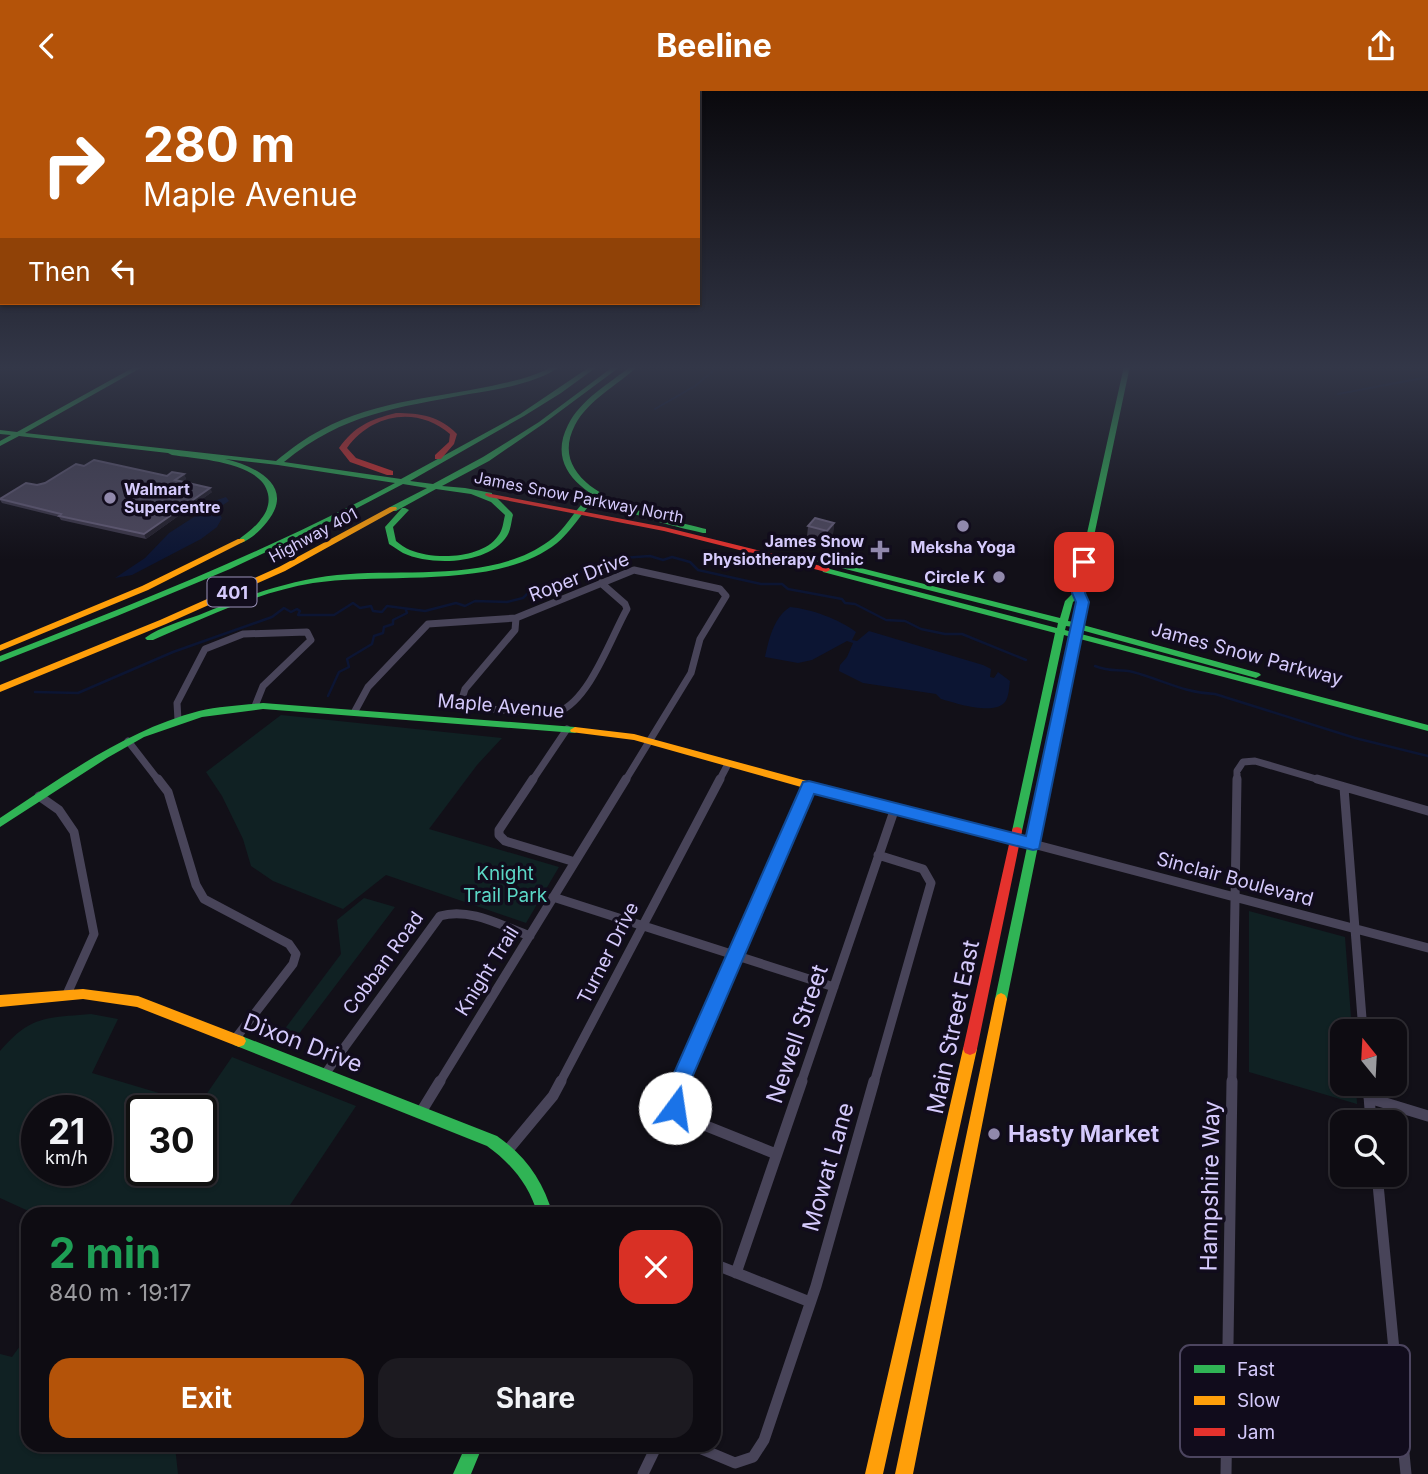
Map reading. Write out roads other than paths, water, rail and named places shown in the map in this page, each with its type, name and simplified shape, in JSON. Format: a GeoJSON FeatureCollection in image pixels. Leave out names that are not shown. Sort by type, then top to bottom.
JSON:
{"type":"FeatureCollection","features":[{"type":"Feature","properties":{"kind":"main road"},"geometry":{"type":"LineString","coordinates":[[281,461],[310,434],[318,431]]}},
{"type":"Feature","properties":{"kind":"main road"},"geometry":{"type":"LineString","coordinates":[[357,431],[348,436],[344,448],[350,458],[388,476]]}},
{"type":"Feature","properties":{"kind":"main road"},"geometry":{"type":"LineString","coordinates":[[379,494],[443,454],[453,440],[452,431]]}},
{"type":"Feature","properties":{"kind":"main road","name":"Highway 401"},"geometry":{"type":"LineString","coordinates":[[0,659],[93,624],[327,521],[493,431]]}},
{"type":"Feature","properties":{"kind":"main road","name":"Highway 401"},"geometry":{"type":"LineString","coordinates":[[0,690],[282,569],[455,476],[529,431]]}},
{"type":"Feature","properties":{"kind":"main road"},"geometry":{"type":"LineString","coordinates":[[569,431],[566,435],[566,464],[575,479],[591,492],[616,504],[703,531]]}},
{"type":"Feature","properties":{"kind":"main road","name":"Main Street East"},"geometry":{"type":"LineString","coordinates":[[904,1474],[1077,630],[1082,602],[1079,593],[1113,431]]}},
{"type":"Feature","properties":{"kind":"main road"},"geometry":{"type":"LineString","coordinates":[[0,444],[9,432]]}},
{"type":"Feature","properties":{"kind":"main road","name":"James Snow Parkway North"},"geometry":{"type":"LineString","coordinates":[[9,432],[172,453],[281,461]]}},
{"type":"Feature","properties":{"kind":"main road","name":"James Snow Parkway North"},"geometry":{"type":"LineString","coordinates":[[9,432],[281,461],[450,488],[468,488]]}},
{"type":"Feature","properties":{"kind":"main road"},"geometry":{"type":"LineString","coordinates":[[0,648],[178,574],[244,540],[268,517],[274,496],[265,479],[233,464],[172,453]]}},
{"type":"Feature","properties":{"kind":"main road","name":"James Snow Parkway North"},"geometry":{"type":"LineString","coordinates":[[388,476],[407,475],[703,531],[1060,624]]}},
{"type":"Feature","properties":{"kind":"main road"},"geometry":{"type":"LineString","coordinates":[[455,476],[397,516],[389,530],[392,544],[405,553],[435,559],[469,555],[493,545],[507,530],[507,511],[494,500],[468,488]]}},
{"type":"Feature","properties":{"kind":"main road"},"geometry":{"type":"LineString","coordinates":[[0,690],[280,589],[356,576],[472,571],[515,561],[536,554],[553,542],[582,509]]}},
{"type":"Feature","properties":{"kind":"main road","name":"James Snow Parkway North"},"geometry":{"type":"LineString","coordinates":[[582,509],[1060,624]]}},
{"type":"Feature","properties":{"kind":"main road","name":"Main Street East"},"geometry":{"type":"LineString","coordinates":[[874,1474],[1016,839],[1060,624],[1069,601],[1079,593]]}},
{"type":"Feature","properties":{"kind":"main road","name":"James Snow Parkway"},"geometry":{"type":"LineString","coordinates":[[1060,624],[1428,728]]}},
{"type":"Feature","properties":{"kind":"main road","name":"James Snow Parkway"},"geometry":{"type":"LineString","coordinates":[[1077,630],[1428,721]]}},
{"type":"Feature","properties":{"kind":"main road","name":"Maple Avenue"},"geometry":{"type":"LineString","coordinates":[[0,823],[128,741],[178,720],[255,706],[355,711],[595,731],[648,741],[1033,844]]}},
{"type":"Feature","properties":{"kind":"main road","name":"Dixon Drive"},"geometry":{"type":"LineString","coordinates":[[0,1001],[67,994],[107,996],[138,1002],[480,1134],[508,1150],[526,1169],[537,1187],[543,1207]]}},
{"type":"Feature","properties":{"kind":"main road"},"geometry":{"type":"LineString","coordinates":[[462,1474],[472,1452]]}},
{"type":"Feature","properties":{"kind":"street","name":"Roper Drive"},"geometry":{"type":"LineString","coordinates":[[355,711],[368,687],[428,624],[516,618],[639,570],[720,589],[726,596],[700,639],[691,673],[648,741]]}},
{"type":"Feature","properties":{"kind":"street"},"geometry":{"type":"LineString","coordinates":[[516,618],[515,630],[465,689],[461,702],[475,707],[536,713],[554,713],[566,709],[603,660],[617,624],[627,610],[625,604],[601,583]]}},
{"type":"Feature","properties":{"kind":"street"},"geometry":{"type":"LineString","coordinates":[[178,720],[177,703],[205,649],[243,634],[307,632],[311,640],[263,686],[255,706]]}},
{"type":"Feature","properties":{"kind":"street"},"geometry":{"type":"LineString","coordinates":[[567,729],[499,829],[499,835],[505,841],[575,862]]}},
{"type":"Feature","properties":{"kind":"street"},"geometry":{"type":"LineString","coordinates":[[128,741],[168,792],[196,885],[204,899],[289,944],[296,954],[293,964],[235,1039]]}},
{"type":"Feature","properties":{"kind":"street","name":"Knight Trail"},"geometry":{"type":"LineString","coordinates":[[421,1112],[648,741]]}},
{"type":"Feature","properties":{"kind":"street","name":"Hampshire Way"},"geometry":{"type":"LineString","coordinates":[[1228,1345],[1237,771],[1243,762],[1255,761],[1344,788]]}},
{"type":"Feature","properties":{"kind":"street","name":"Turner Drive"},"geometry":{"type":"LineString","coordinates":[[508,1150],[550,1103],[728,764]]}},
{"type":"Feature","properties":{"kind":"street"},"geometry":{"type":"LineString","coordinates":[[776,1154],[686,1120],[675,1108],[673,1098],[809,786]]}},
{"type":"Feature","properties":{"kind":"street"},"geometry":{"type":"LineString","coordinates":[[1362,1019],[1344,788],[1428,811]]}},
{"type":"Feature","properties":{"kind":"street"},"geometry":{"type":"LineString","coordinates":[[39,796],[59,810],[74,832],[94,934],[67,994]]}},
{"type":"Feature","properties":{"kind":"street","name":"Newell Street"},"geometry":{"type":"LineString","coordinates":[[736,1273],[895,808]]}},
{"type":"Feature","properties":{"kind":"street","name":"Sinclair Boulevard"},"geometry":{"type":"LineString","coordinates":[[1033,844],[1428,948]]}},
{"type":"Feature","properties":{"kind":"street","name":"Mowat Lane"},"geometry":{"type":"LineString","coordinates":[[709,1452],[735,1463],[753,1457],[764,1440],[810,1302],[931,883],[923,869],[878,855]]}},
{"type":"Feature","properties":{"kind":"street"},"geometry":{"type":"LineString","coordinates":[[553,897],[834,986]]}},
{"type":"Feature","properties":{"kind":"street","name":"Cobban Road"},"geometry":{"type":"LineString","coordinates":[[326,1074],[440,916],[446,912],[460,913],[530,936]]}},
{"type":"Feature","properties":{"kind":"street"},"geometry":{"type":"LineString","coordinates":[[1370,1110],[1369,1098],[1428,1116]]}},
{"type":"Feature","properties":{"kind":"street"},"geometry":{"type":"LineString","coordinates":[[1378,1187],[1394,1345]]}},
{"type":"Feature","properties":{"kind":"street"},"geometry":{"type":"LineString","coordinates":[[721,1267],[810,1302]]}},
{"type":"Feature","properties":{"kind":"street"},"geometry":{"type":"LineString","coordinates":[[643,1474],[654,1452]]}},
{"type":"Feature","properties":{"kind":"water"},"geometry":{"type":"Polygon","coordinates":[[[226,497],[229,501],[217,509],[222,518],[217,527],[201,539],[132,575],[115,578],[145,558],[169,533],[205,510],[211,502],[226,497]]]}},
{"type":"Feature","properties":{"kind":"water"},"geometry":{"type":"Polygon","coordinates":[[[790,607],[816,612],[841,623],[856,632],[852,640],[857,641],[869,631],[983,665],[991,669],[990,677],[994,678],[998,672],[1010,681],[1006,700],[1000,706],[992,708],[974,707],[941,699],[936,694],[863,683],[839,671],[853,643],[847,641],[812,660],[798,663],[765,657],[779,617],[790,607]]]}},
{"type":"Feature","properties":{"kind":"waterway"},"geometry":{"type":"LineString","coordinates":[[35,692],[78,693],[173,652],[272,617],[284,608],[291,612],[297,609],[300,611],[298,615],[334,615],[353,603],[360,608],[371,606],[373,611],[382,612],[387,606],[425,611],[456,603],[465,606],[475,601],[507,602],[565,581],[577,572],[588,572],[589,566],[604,563],[608,559],[650,556],[663,560],[672,557],[690,562],[698,570],[761,584],[782,584],[788,589],[842,599],[845,603],[855,604],[886,620],[905,621],[921,629],[945,634],[962,634],[1026,660]]}},
{"type":"Feature","properties":{"kind":"waterway"},"geometry":{"type":"LineString","coordinates":[[328,696],[339,672],[349,667],[347,659],[372,644],[374,636],[383,633],[384,627],[393,624],[393,620],[407,613],[406,610]]}},
{"type":"Feature","properties":{"kind":"waterway"},"geometry":{"type":"LineString","coordinates":[[1095,666],[1133,672],[1183,689],[1215,694],[1355,738],[1428,756]]}},
{"type":"Feature","properties":{"kind":"place","name":"Walmart Supercentre"},"geometry":{"type":"Point","coordinates":[110,498]}},
{"type":"Feature","properties":{"kind":"place","name":"Meksha Yoga"},"geometry":{"type":"Point","coordinates":[963,526]}},
{"type":"Feature","properties":{"kind":"place","name":"James Snow Physiotherapy Clinic"},"geometry":{"type":"Point","coordinates":[880,550]}},
{"type":"Feature","properties":{"kind":"place","name":"Circle K"},"geometry":{"type":"Point","coordinates":[999,577]}},
{"type":"Feature","properties":{"kind":"place","name":"Hasty Market"},"geometry":{"type":"Point","coordinates":[994,1134]}},
{"type":"Feature","properties":{"kind":"park label","name":"Knight Trail Park"},"geometry":{"type":"Point","coordinates":[505,884]}}]}
